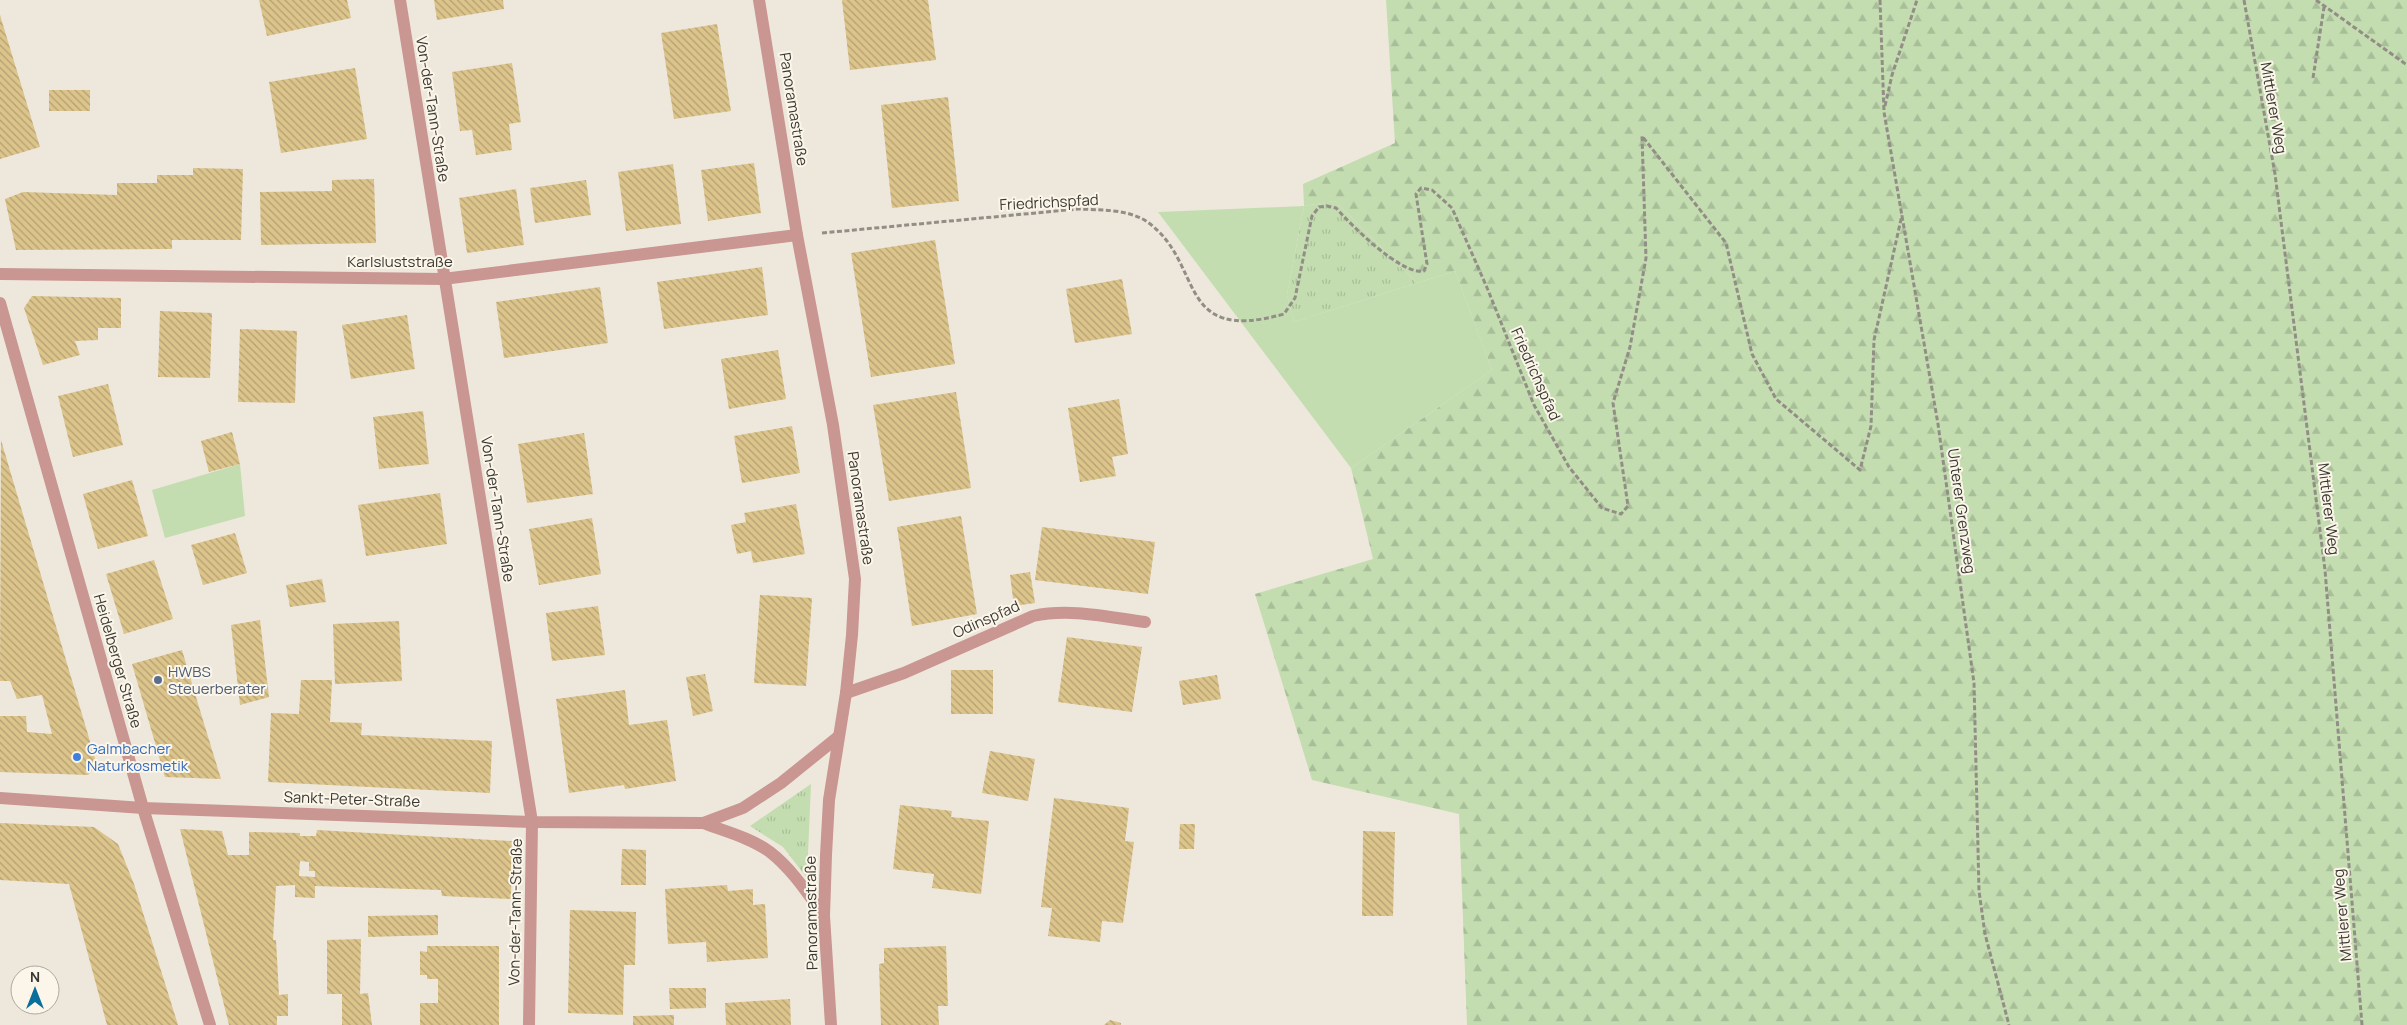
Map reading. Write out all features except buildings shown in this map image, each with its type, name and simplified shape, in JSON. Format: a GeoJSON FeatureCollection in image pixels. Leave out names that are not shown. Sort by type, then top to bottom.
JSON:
{"type":"FeatureCollection","features":[{"type":"Feature","properties":{"kind":"street","name":"Von-der-Tann-Straße"},"geometry":{"type":"LineString","coordinates":[[400,0],[443,278],[532,822],[529,1025]]}},
{"type":"Feature","properties":{"kind":"street","name":"Panoramastraße"},"geometry":{"type":"LineString","coordinates":[[759,0],[797,236],[833,425],[855,579],[846,693],[829,800],[824,916],[831,1025]]}},
{"type":"Feature","properties":{"kind":"street","name":"Karlsluststraße"},"geometry":{"type":"LineString","coordinates":[[0,274],[443,278],[797,236]]}},
{"type":"Feature","properties":{"kind":"street","name":"Heidelberger Straße"},"geometry":{"type":"LineString","coordinates":[[0,303],[143,808],[210,1025]]}},
{"type":"Feature","properties":{"kind":"street","name":"Odinspfad"},"geometry":{"type":"LineString","coordinates":[[846,693],[904,672],[1033,616],[1055,612],[1071,612],[1145,622]]}},
{"type":"Feature","properties":{"kind":"street","name":"Sankt-Peter-Straße"},"geometry":{"type":"LineString","coordinates":[[703,823],[751,803],[781,783],[838,737]]}},
{"type":"Feature","properties":{"kind":"street","name":"Sankt-Peter-Straße"},"geometry":{"type":"LineString","coordinates":[[0,798],[143,808],[532,822],[703,823],[743,838],[769,851],[794,876],[824,916]]}},
{"type":"Feature","properties":{"kind":"path","name":"Unterer Grenzweg"},"geometry":{"type":"LineString","coordinates":[[1880,0],[1884,112],[1953,520],[1974,683],[1979,891],[1985,934],[2009,1025]]}},
{"type":"Feature","properties":{"kind":"path"},"geometry":{"type":"LineString","coordinates":[[1884,112],[1892,75],[1917,0]]}},
{"type":"Feature","properties":{"kind":"path","name":"Mittlerer Weg"},"geometry":{"type":"LineString","coordinates":[[2244,0],[2275,174],[2324,560],[2362,1025]]}},
{"type":"Feature","properties":{"kind":"path"},"geometry":{"type":"LineString","coordinates":[[2316,0],[2407,65]]}},
{"type":"Feature","properties":{"kind":"path"},"geometry":{"type":"LineString","coordinates":[[2313,78],[2324,7]]}},
{"type":"Feature","properties":{"kind":"path","name":"Friedrichspfad"},"geometry":{"type":"LineString","coordinates":[[823,232],[1078,209],[1110,210],[1145,220],[1158,232],[1179,261],[1200,303],[1213,313],[1235,320],[1262,320],[1284,314],[1295,298],[1312,216],[1318,207],[1328,206],[1336,208],[1380,250],[1406,268],[1416,272],[1424,271],[1427,264],[1416,194],[1421,188],[1432,190],[1452,208],[1488,290],[1534,405],[1569,467],[1602,508],[1621,514],[1628,506],[1613,404],[1630,347],[1646,258],[1642,136],[1726,243],[1752,354],[1776,399],[1860,470],[1871,426],[1874,340],[1902,214]]}},
{"type":"Feature","properties":{"kind":"green space"},"geometry":{"type":"Polygon","coordinates":[[[1386,0],[2407,0],[2407,1025],[1467,1025],[1459,814],[1312,780],[1255,594],[1373,559],[1351,468],[1492,370],[1455,271],[1417,283],[1335,201],[1304,206],[1303,184],[1395,143],[1386,0]]]}},
{"type":"Feature","properties":{"kind":"green space"},"geometry":{"type":"Polygon","coordinates":[[[1335,201],[1417,283],[1294,322],[1287,295],[1304,206],[1335,201]]]}},
{"type":"Feature","properties":{"kind":"green space"},"geometry":{"type":"Polygon","coordinates":[[[1304,206],[1287,295],[1294,322],[1455,271],[1492,370],[1351,468],[1158,212],[1304,206]]]}},
{"type":"Feature","properties":{"kind":"green space"},"geometry":{"type":"Polygon","coordinates":[[[240,464],[245,516],[165,538],[152,490],[240,464]]]}},
{"type":"Feature","properties":{"kind":"green space"},"geometry":{"type":"Polygon","coordinates":[[[811,784],[807,878],[783,847],[750,826],[811,784]]]}},
{"type":"Feature","properties":{"kind":"place","name":"HWBS Steuerberater"},"geometry":{"type":"Point","coordinates":[158,680]}},
{"type":"Feature","properties":{"kind":"place","name":"Galmbacher Naturkosmetik"},"geometry":{"type":"Point","coordinates":[77,757]}}]}
